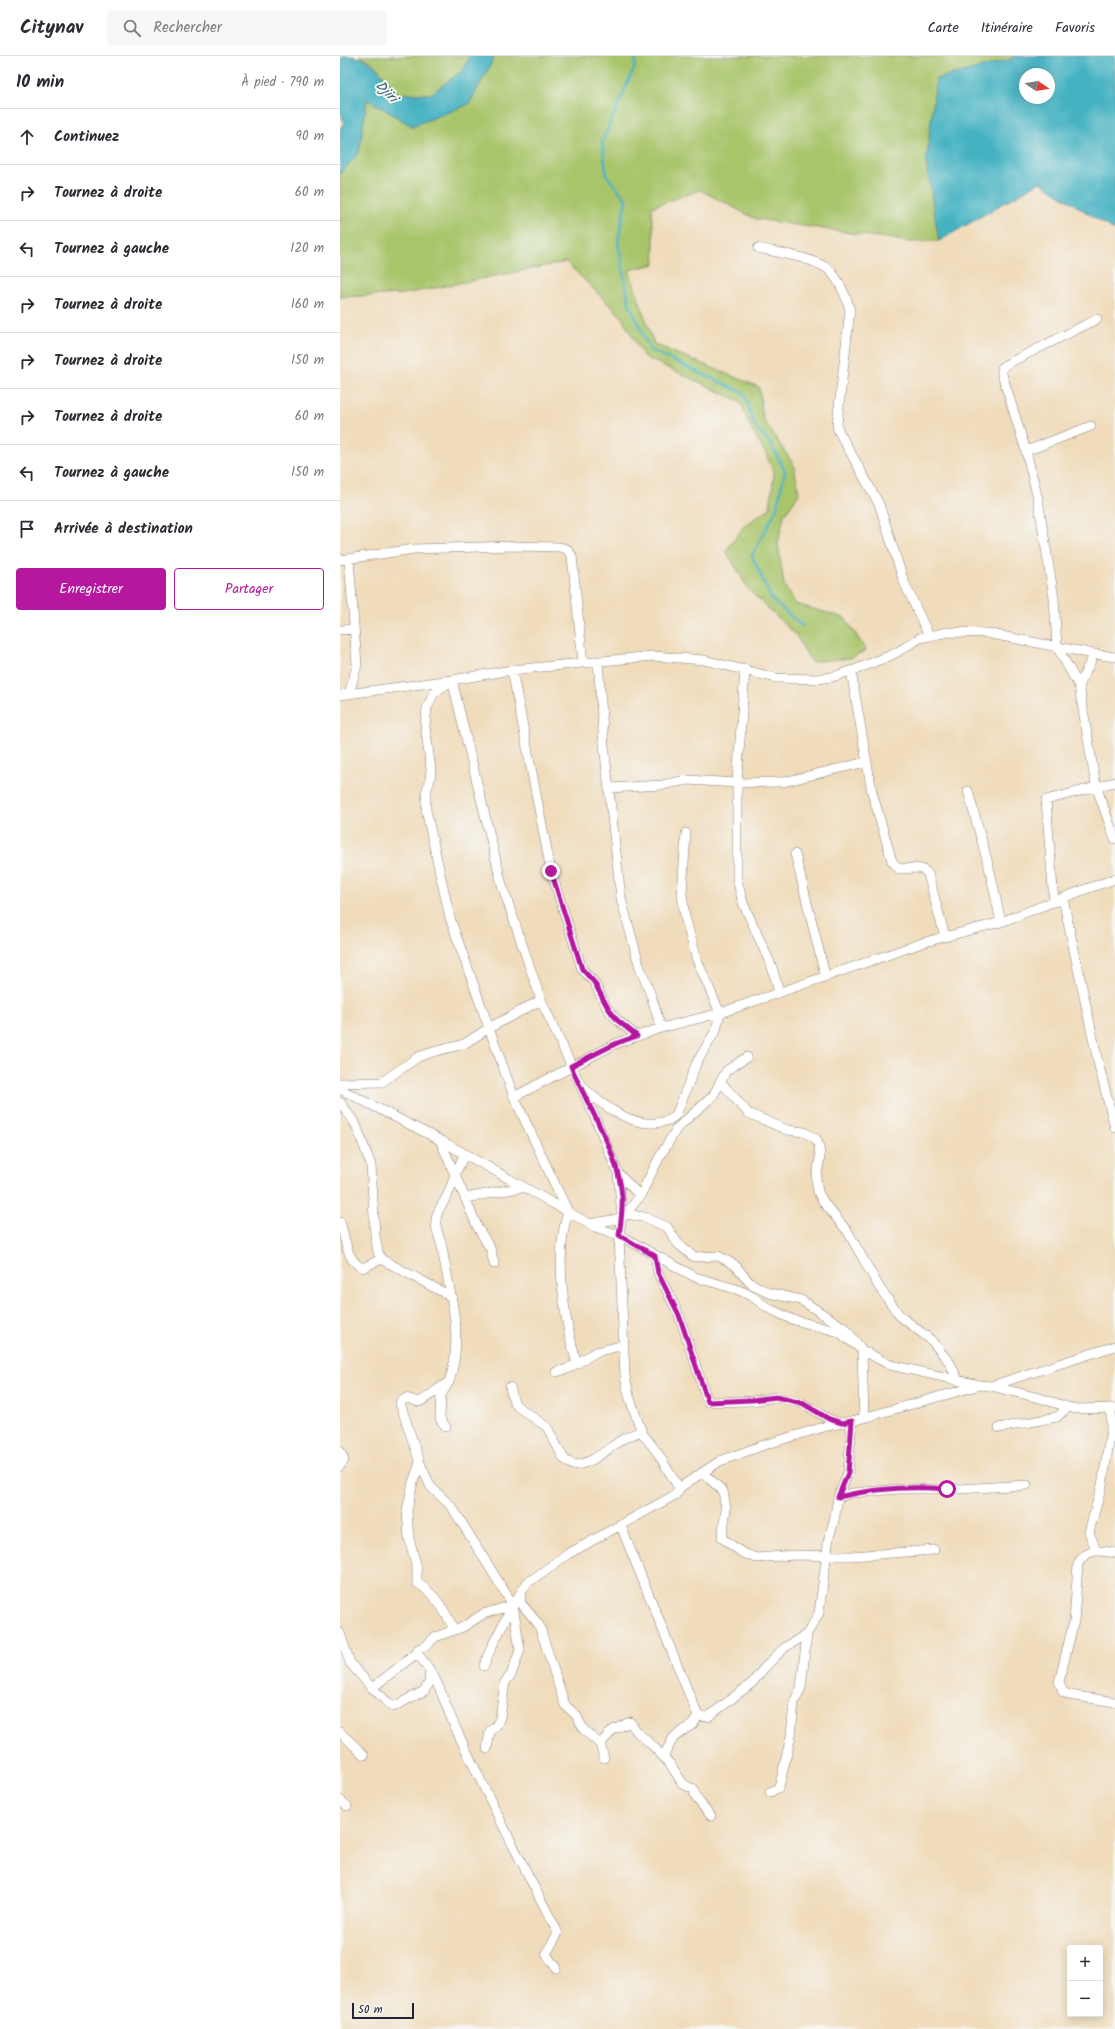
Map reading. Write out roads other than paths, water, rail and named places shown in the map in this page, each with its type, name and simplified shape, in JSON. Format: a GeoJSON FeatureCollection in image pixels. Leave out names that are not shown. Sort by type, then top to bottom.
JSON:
{"type":"FeatureCollection","features":[{"type":"Feature","properties":{"kind":"street"},"geometry":{"type":"LineString","coordinates":[[758,248],[819,264],[834,275],[848,304],[850,310],[837,424],[838,430],[879,504],[904,582],[929,636]]}},
{"type":"Feature","properties":{"kind":"street"},"geometry":{"type":"LineString","coordinates":[[1097,319],[1005,364],[1002,368],[1002,374],[1026,451],[1038,499],[1051,574],[1057,647],[1079,686],[1096,786],[1115,838]]}},
{"type":"Feature","properties":{"kind":"street"},"geometry":{"type":"LineString","coordinates":[[1026,451],[1091,426]]}},
{"type":"Feature","properties":{"kind":"street"},"geometry":{"type":"LineString","coordinates":[[344,694],[357,669],[354,629],[345,559],[414,549],[514,546],[559,547],[567,549],[572,556],[583,663]]}},
{"type":"Feature","properties":{"kind":"street"},"geometry":{"type":"LineString","coordinates":[[340,630],[354,629]]}},
{"type":"Feature","properties":{"kind":"street"},"geometry":{"type":"LineString","coordinates":[[344,694],[452,680],[512,670],[653,656],[679,657],[716,662],[776,678],[797,680],[832,677],[879,661],[920,638],[948,632],[986,633],[1115,657]]}},
{"type":"Feature","properties":{"kind":"street"},"geometry":{"type":"LineString","coordinates":[[1079,686],[1094,654]]}},
{"type":"Feature","properties":{"kind":"street"},"geometry":{"type":"LineString","coordinates":[[598,661],[604,745],[623,906],[640,968],[652,998],[661,1028]]}},
{"type":"Feature","properties":{"kind":"street"},"geometry":{"type":"LineString","coordinates":[[745,669],[737,783],[736,860],[739,892],[772,966],[779,992]]}},
{"type":"Feature","properties":{"kind":"street"},"geometry":{"type":"LineString","coordinates":[[512,670],[551,871],[582,969],[598,987],[608,1009],[622,1025],[637,1036]]}},
{"type":"Feature","properties":{"kind":"street"},"geometry":{"type":"LineString","coordinates":[[851,671],[872,792],[892,861],[899,869],[921,868],[926,870],[944,937]]}},
{"type":"Feature","properties":{"kind":"street"},"geometry":{"type":"LineString","coordinates":[[452,680],[495,863],[541,1000],[577,1081],[594,1115],[618,1173],[624,1216],[619,1235],[625,1379],[641,1432],[673,1477],[679,1488]]}},
{"type":"Feature","properties":{"kind":"street"},"geometry":{"type":"LineString","coordinates":[[452,680],[434,692],[427,708],[426,726],[431,769],[430,780],[426,792],[426,810],[450,918],[514,1097],[568,1212],[563,1228],[562,1273],[567,1324],[576,1364]]}},
{"type":"Feature","properties":{"kind":"street"},"geometry":{"type":"LineString","coordinates":[[610,788],[662,785],[687,780],[737,783],[783,782],[866,762]]}},
{"type":"Feature","properties":{"kind":"street"},"geometry":{"type":"LineString","coordinates":[[1054,902],[1046,800],[1115,782]]}},
{"type":"Feature","properties":{"kind":"street"},"geometry":{"type":"LineString","coordinates":[[968,792],[990,871],[1002,922]]}},
{"type":"Feature","properties":{"kind":"street"},"geometry":{"type":"LineString","coordinates":[[577,1081],[600,1102],[625,1116],[652,1123],[659,1123],[674,1118],[687,1092],[696,1064],[716,1030],[720,1013],[697,960],[685,916],[682,894],[686,834]]}},
{"type":"Feature","properties":{"kind":"street"},"geometry":{"type":"LineString","coordinates":[[795,854],[825,975]]}},
{"type":"Feature","properties":{"kind":"street"},"geometry":{"type":"LineString","coordinates":[[514,1097],[617,1043],[661,1028],[720,1013],[825,975],[944,937],[1002,922],[1115,879]]}},
{"type":"Feature","properties":{"kind":"street"},"geometry":{"type":"LineString","coordinates":[[1063,899],[1099,1066],[1115,1128]]}},
{"type":"Feature","properties":{"kind":"street"},"geometry":{"type":"LineString","coordinates":[[340,1083],[382,1082],[418,1057],[464,1044],[489,1028],[541,1000]]}},
{"type":"Feature","properties":{"kind":"street"},"geometry":{"type":"LineString","coordinates":[[624,1216],[640,1196],[659,1158],[677,1128],[713,1096],[726,1071],[747,1057]]}},
{"type":"Feature","properties":{"kind":"street"},"geometry":{"type":"LineString","coordinates":[[720,1081],[748,1113],[787,1130],[804,1132],[816,1139],[819,1146],[820,1158],[816,1179],[818,1192],[824,1203],[848,1232],[878,1287],[900,1316],[931,1340],[950,1363],[958,1380]]}},
{"type":"Feature","properties":{"kind":"street"},"geometry":{"type":"LineString","coordinates":[[340,1089],[440,1140],[464,1155],[590,1224],[619,1235],[695,1277],[739,1290],[753,1297],[768,1308],[791,1319],[840,1332],[862,1350],[890,1365],[979,1385],[991,1386],[1039,1398],[1067,1408],[1113,1409],[1102,1485],[1089,1532],[1096,1550]]}},
{"type":"Feature","properties":{"kind":"street"},"geometry":{"type":"LineString","coordinates":[[340,1102],[356,1124],[371,1165],[375,1235],[378,1252],[381,1259],[452,1297]]}},
{"type":"Feature","properties":{"kind":"street"},"geometry":{"type":"LineString","coordinates":[[440,1140],[477,1226],[491,1250],[494,1264]]}},
{"type":"Feature","properties":{"kind":"street"},"geometry":{"type":"LineString","coordinates":[[446,1427],[440,1419],[441,1395],[449,1382],[457,1349],[452,1297],[440,1237],[436,1226],[436,1218],[464,1155]]}},
{"type":"Feature","properties":{"kind":"street"},"geometry":{"type":"LineString","coordinates":[[618,1173],[640,1196]]}},
{"type":"Feature","properties":{"kind":"street"},"geometry":{"type":"LineString","coordinates":[[465,1198],[524,1188]]}},
{"type":"Feature","properties":{"kind":"street"},"geometry":{"type":"LineString","coordinates":[[590,1224],[624,1216],[644,1217],[667,1227],[678,1244],[694,1257],[718,1256],[736,1266],[749,1282],[769,1293],[801,1300],[846,1328],[862,1350],[864,1418]]}},
{"type":"Feature","properties":{"kind":"street"},"geometry":{"type":"LineString","coordinates":[[340,1222],[347,1249],[356,1265],[363,1268],[381,1259]]}},
{"type":"Feature","properties":{"kind":"street"},"geometry":{"type":"LineString","coordinates":[[655,1256],[658,1273],[679,1315],[708,1402],[752,1400],[776,1397],[802,1403],[829,1419],[842,1423]]}},
{"type":"Feature","properties":{"kind":"street"},"geometry":{"type":"LineString","coordinates":[[556,1372],[576,1364],[596,1352],[624,1345]]}},
{"type":"Feature","properties":{"kind":"street"},"geometry":{"type":"LineString","coordinates":[[991,1386],[1115,1346]]}},
{"type":"Feature","properties":{"kind":"street"},"geometry":{"type":"LineString","coordinates":[[449,1382],[441,1386],[430,1397],[419,1402],[406,1398],[400,1403],[420,1463],[431,1487],[452,1507],[513,1605],[520,1650],[511,1675],[505,1682],[500,1718],[496,1726],[490,1731],[487,1749]]}},
{"type":"Feature","properties":{"kind":"street"},"geometry":{"type":"LineString","coordinates":[[484,1666],[491,1648],[521,1591],[540,1572],[568,1554],[603,1536],[620,1524],[675,1495],[679,1491],[679,1488],[725,1459],[827,1426],[864,1418],[979,1385]]}},
{"type":"Feature","properties":{"kind":"street"},"geometry":{"type":"LineString","coordinates":[[510,1387],[514,1402],[518,1407],[547,1427],[564,1459],[573,1465],[584,1463],[597,1457],[624,1439],[641,1432]]}},
{"type":"Feature","properties":{"kind":"street"},"geometry":{"type":"LineString","coordinates":[[999,1428],[1057,1417],[1067,1408]]}},
{"type":"Feature","properties":{"kind":"street"},"geometry":{"type":"LineString","coordinates":[[770,1792],[778,1788],[780,1783],[791,1736],[793,1710],[801,1688],[807,1634],[819,1613],[818,1606],[838,1497],[848,1473],[852,1421]]}},
{"type":"Feature","properties":{"kind":"street"},"geometry":{"type":"LineString","coordinates":[[340,1451],[344,1460],[340,1466]]}},
{"type":"Feature","properties":{"kind":"street"},"geometry":{"type":"LineString","coordinates":[[420,1463],[413,1482],[407,1512],[409,1538],[417,1568],[417,1583],[429,1590],[443,1610],[454,1630]]}},
{"type":"Feature","properties":{"kind":"street"},"geometry":{"type":"LineString","coordinates":[[703,1473],[723,1491],[726,1509],[722,1538],[741,1552],[756,1558],[794,1555],[827,1556],[934,1550]]}},
{"type":"Feature","properties":{"kind":"street"},"geometry":{"type":"LineString","coordinates":[[673,1477],[693,1479]]}},
{"type":"Feature","properties":{"kind":"street"},"geometry":{"type":"LineString","coordinates":[[838,1497],[904,1488],[959,1489],[1027,1485]]}},
{"type":"Feature","properties":{"kind":"street"},"geometry":{"type":"LineString","coordinates":[[620,1524],[698,1716]]}},
{"type":"Feature","properties":{"kind":"street"},"geometry":{"type":"LineString","coordinates":[[1115,1553],[1096,1550],[1082,1557],[1078,1564],[1074,1621],[1059,1682],[1063,1692],[1069,1695],[1115,1702]]}},
{"type":"Feature","properties":{"kind":"street"},"geometry":{"type":"LineString","coordinates":[[521,1591],[520,1602],[538,1625],[565,1705],[576,1715],[584,1730],[600,1744],[604,1758]]}},
{"type":"Feature","properties":{"kind":"street"},"geometry":{"type":"LineString","coordinates":[[372,1688],[418,1653],[418,1649],[427,1645],[435,1637],[454,1630],[483,1614],[513,1605]]}},
{"type":"Feature","properties":{"kind":"street"},"geometry":{"type":"LineString","coordinates":[[340,1633],[350,1663],[372,1688],[393,1707],[424,1691],[429,1683],[430,1670]]}},
{"type":"Feature","properties":{"kind":"street"},"geometry":{"type":"LineString","coordinates":[[698,1716],[708,1717],[752,1683],[765,1667],[784,1648],[807,1634]]}},
{"type":"Feature","properties":{"kind":"street"},"geometry":{"type":"LineString","coordinates":[[418,1653],[438,1682],[457,1732],[504,1830],[558,1933],[546,1954],[556,1968]]}},
{"type":"Feature","properties":{"kind":"street"},"geometry":{"type":"LineString","coordinates":[[663,1757],[674,1736],[684,1732],[693,1724],[698,1716]]}},
{"type":"Feature","properties":{"kind":"street"},"geometry":{"type":"LineString","coordinates":[[600,1744],[613,1730],[630,1722],[638,1733],[663,1757],[683,1784],[693,1788],[697,1799],[711,1816]]}},
{"type":"Feature","properties":{"kind":"street"},"geometry":{"type":"LineString","coordinates":[[340,1732],[364,1755]]}},
{"type":"Feature","properties":{"kind":"water","name":"Djiri"},"geometry":{"type":"Polygon","coordinates":[[[344,56],[363,59],[370,63],[381,73],[398,94],[431,94],[462,71],[470,56],[493,56],[493,60],[469,104],[412,126],[367,99],[359,152],[340,174],[340,129],[344,122],[340,111],[340,60],[344,56]]]}},
{"type":"Feature","properties":{"kind":"water"},"geometry":{"type":"Polygon","coordinates":[[[1014,56],[1115,56],[1115,231],[1040,182],[939,241],[926,162],[936,79],[1012,59],[1014,56]]]}},
{"type":"Feature","properties":{"kind":"waterway"},"geometry":{"type":"LineString","coordinates":[[636,56],[635,66],[602,142],[607,176],[626,199],[618,241],[629,303],[650,350],[744,393],[754,425],[770,443],[785,471],[776,510],[752,556],[772,600],[802,626]]}}]}
